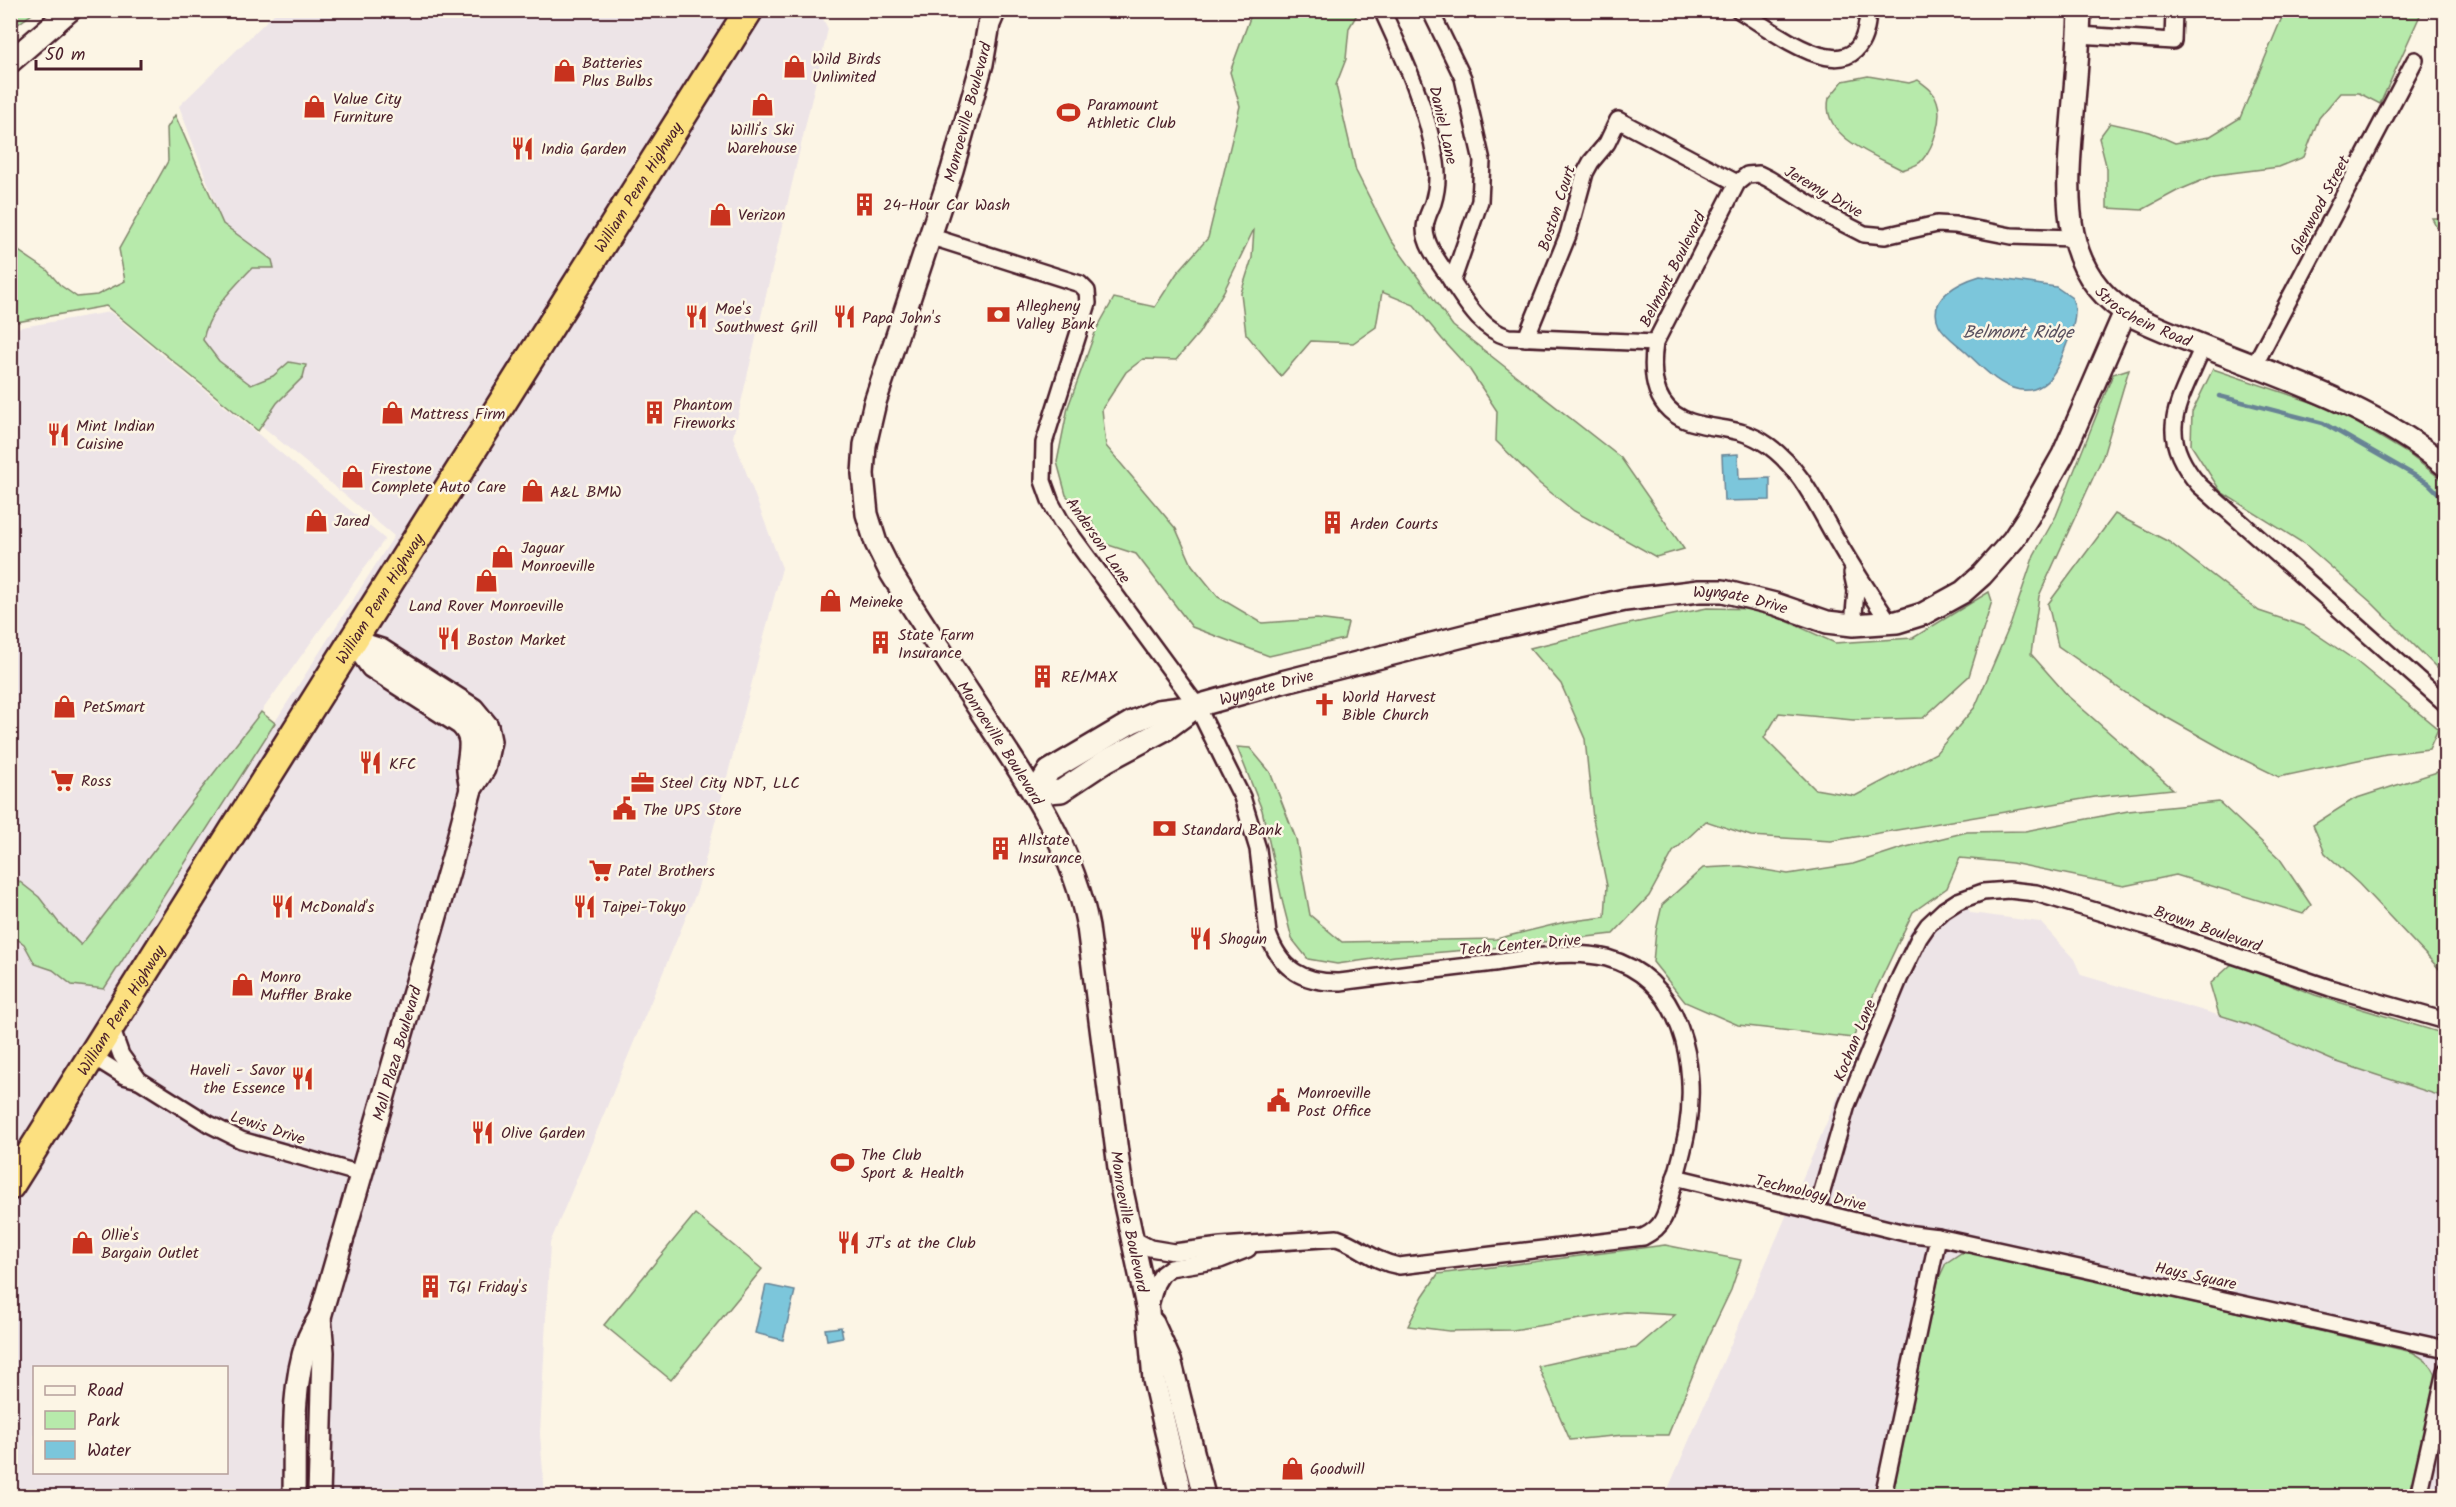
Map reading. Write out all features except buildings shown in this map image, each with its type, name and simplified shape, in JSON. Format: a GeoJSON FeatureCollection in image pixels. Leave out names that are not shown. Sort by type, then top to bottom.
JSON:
{"type":"FeatureCollection","features":[{"type":"Feature","properties":{"kind":"highway","name":"William Penn Highway"},"geometry":{"type":"LineString","coordinates":[[10,1186],[749,10]]}},
{"type":"Feature","properties":{"kind":"main road"},"geometry":{"type":"LineString","coordinates":[[10,62],[70,10]]}},
{"type":"Feature","properties":{"kind":"main road","name":"Stroschein Road"},"geometry":{"type":"LineString","coordinates":[[2080,10],[2069,169],[2070,214],[2080,258],[2096,286],[2112,304],[2125,312],[2366,414],[2401,434],[2445,466]]}},
{"type":"Feature","properties":{"kind":"main road","name":"Monroeville Boulevard"},"geometry":{"type":"LineString","coordinates":[[990,15],[979,75],[932,237],[871,416],[863,460],[864,500],[876,543],[891,573],[1035,793],[1065,849],[1084,908],[1118,1168],[1148,1311],[1154,1380],[1181,1497]]}},
{"type":"Feature","properties":{"kind":"main road","name":"Wyngate Drive"},"geometry":{"type":"LineString","coordinates":[[1035,793],[1049,771],[1132,722],[1158,711],[1197,706],[1487,630],[1625,600],[1670,594],[1723,591],[1775,604],[1827,622],[1853,625],[1890,623],[1923,615],[1963,592],[1982,575],[2013,540],[2042,495],[2063,455],[2125,312]]}},
{"type":"Feature","properties":{"kind":"main road","name":"Mall Plaza Boulevard"},"geometry":{"type":"LineString","coordinates":[[294,1497],[296,1417],[302,1362],[308,1340],[320,1317],[471,789],[468,765],[471,743],[467,731],[460,724],[372,667],[353,641]]}},
{"type":"Feature","properties":{"kind":"main road","name":"Monroeville Boulevard"},"geometry":{"type":"LineString","coordinates":[[1148,1311],[1171,1363],[1204,1497]]}},
{"type":"Feature","properties":{"kind":"main road","name":"Mall Plaza Boulevard"},"geometry":{"type":"LineString","coordinates":[[319,1497],[323,1352],[320,1317]]}},
{"type":"Feature","properties":{"kind":"street","name":"Daniel Lane"},"geometry":{"type":"LineString","coordinates":[[1382,10],[1416,84],[1425,112],[1437,174],[1434,201],[1426,220],[1425,230],[1432,249],[1471,308],[1490,329],[1508,337],[1655,343]]}},
{"type":"Feature","properties":{"kind":"street","name":"Daniel Lane"},"geometry":{"type":"LineString","coordinates":[[1430,10],[1463,78],[1482,161],[1480,201],[1452,282]]}},
{"type":"Feature","properties":{"kind":"street"},"geometry":{"type":"LineString","coordinates":[[1739,10],[1816,55],[1827,59],[1837,59],[1846,56],[1858,46],[1866,31],[1868,10]]}},
{"type":"Feature","properties":{"kind":"street"},"geometry":{"type":"LineString","coordinates":[[2079,35],[2173,41],[2174,10]]}},
{"type":"Feature","properties":{"kind":"street","name":"Glenwood Street"},"geometry":{"type":"LineString","coordinates":[[2254,366],[2415,60]]}},
{"type":"Feature","properties":{"kind":"street","name":"Boston Court"},"geometry":{"type":"LineString","coordinates":[[1526,338],[1568,235],[1585,173],[1591,162],[1608,143],[1618,120],[1737,183]]}},
{"type":"Feature","properties":{"kind":"street","name":"Jeremy Drive"},"geometry":{"type":"LineString","coordinates":[[1737,183],[1746,174],[1759,174],[1864,234],[1885,236],[1937,224],[1955,225],[2011,236],[2074,238]]}},
{"type":"Feature","properties":{"kind":"street","name":"Belmont Boulevard"},"geometry":{"type":"LineString","coordinates":[[1737,183],[1655,343],[1652,370],[1654,385],[1668,407],[1690,422],[1719,426],[1750,435],[1780,455],[1806,485],[1849,561],[1890,623]]}},
{"type":"Feature","properties":{"kind":"street","name":"Anderson Lane"},"geometry":{"type":"LineString","coordinates":[[932,237],[1080,284],[1088,291],[1088,303],[1044,443],[1042,469],[1046,492],[1061,521],[1197,706]]}},
{"type":"Feature","properties":{"kind":"street"},"geometry":{"type":"LineString","coordinates":[[2203,346],[2172,429],[2178,457],[2187,472],[2445,704]]}},
{"type":"Feature","properties":{"kind":"street","name":"Belmont Boulevard"},"geometry":{"type":"LineString","coordinates":[[1849,561],[1856,591],[1853,625]]}},
{"type":"Feature","properties":{"kind":"street","name":"Tech Center Drive"},"geometry":{"type":"LineString","coordinates":[[1131,1238],[1150,1248],[1174,1252],[1221,1246],[1337,1238],[1381,1262],[1399,1266],[1630,1240],[1643,1237],[1658,1227],[1664,1219],[1684,1145],[1690,1110],[1688,1052],[1681,1027],[1664,998],[1642,977],[1622,964],[1597,956],[1563,955],[1322,982],[1307,978],[1286,965],[1272,947],[1268,934],[1258,849],[1252,825],[1242,797],[1197,706]]}},
{"type":"Feature","properties":{"kind":"street","name":"Brown Boulevard"},"geometry":{"type":"LineString","coordinates":[[1958,901],[1983,892],[2008,890],[2036,893],[2158,930],[2330,988],[2445,1021]]}},
{"type":"Feature","properties":{"kind":"street","name":"Kochan Lane"},"geometry":{"type":"LineString","coordinates":[[1816,1212],[1847,1105],[1900,976],[1928,925],[1958,901]]}},
{"type":"Feature","properties":{"kind":"street","name":"Lewis Drive"},"geometry":{"type":"LineString","coordinates":[[111,1027],[121,1055],[140,1080]]}},
{"type":"Feature","properties":{"kind":"street","name":"Lewis Drive"},"geometry":{"type":"LineString","coordinates":[[92,1056],[124,1076],[140,1080],[209,1124],[241,1140],[361,1174]]}},
{"type":"Feature","properties":{"kind":"street","name":"Technology Drive"},"geometry":{"type":"LineString","coordinates":[[1676,1177],[1905,1233],[1938,1237]]}},
{"type":"Feature","properties":{"kind":"street"},"geometry":{"type":"LineString","coordinates":[[1883,1497],[1938,1237]]}},
{"type":"Feature","properties":{"kind":"street","name":"Hays Square"},"geometry":{"type":"LineString","coordinates":[[1938,1237],[2445,1349]]}},
{"type":"Feature","properties":{"kind":"street","name":"Tech Center Drive"},"geometry":{"type":"LineString","coordinates":[[1148,1311],[1156,1284],[1162,1274],[1170,1268],[1220,1260],[1259,1244]]}},
{"type":"Feature","properties":{"kind":"street"},"geometry":{"type":"LineString","coordinates":[[2418,1497],[2445,1371]]}},
{"type":"Feature","properties":{"kind":"shaded area"},"geometry":{"type":"Polygon","coordinates":[[[277,11],[819,11],[828,29],[733,437],[782,568],[697,891],[550,1243],[540,1434],[545,1496],[11,1496],[10,935],[24,944],[35,964],[53,970],[72,985],[104,989],[394,536],[118,306],[228,237],[179,106],[277,11]]]}},
{"type":"Feature","properties":{"kind":"shaded area"},"geometry":{"type":"Polygon","coordinates":[[[110,312],[385,539],[261,712],[81,945],[59,923],[39,897],[11,875],[10,329],[110,312]]]}},
{"type":"Feature","properties":{"kind":"shaded area"},"geometry":{"type":"Polygon","coordinates":[[[1959,893],[1971,913],[2040,922],[2074,959],[2081,975],[2245,1023],[2334,1061],[2438,1095],[2445,1109],[2445,1496],[1665,1496],[1910,930],[1959,893]]]}},
{"type":"Feature","properties":{"kind":"green space"},"geometry":{"type":"Polygon","coordinates":[[[11,10],[36,10],[36,11],[11,29],[11,10]]]}},
{"type":"Feature","properties":{"kind":"green space"},"geometry":{"type":"Polygon","coordinates":[[[2285,10],[2422,11],[2380,104],[2359,93],[2340,93],[2319,118],[2304,157],[2279,167],[2215,175],[2177,191],[2142,210],[2107,208],[2107,169],[2099,138],[2110,123],[2150,132],[2175,143],[2209,137],[2240,118],[2285,10]]]}},
{"type":"Feature","properties":{"kind":"green space"},"geometry":{"type":"Polygon","coordinates":[[[1255,11],[1359,11],[1349,28],[1346,59],[1336,85],[1356,171],[1391,240],[1453,326],[1621,458],[1684,549],[1656,557],[1574,511],[1540,484],[1496,441],[1497,411],[1470,370],[1414,305],[1382,292],[1376,327],[1353,343],[1311,341],[1281,376],[1246,334],[1241,293],[1252,258],[1254,229],[1224,291],[1199,333],[1176,360],[1143,359],[1126,372],[1102,409],[1106,446],[1176,529],[1192,565],[1218,597],[1262,623],[1317,619],[1348,623],[1344,639],[1269,656],[1192,627],[1136,554],[1099,542],[1092,522],[1066,495],[1057,462],[1068,407],[1096,330],[1114,298],[1155,307],[1177,273],[1208,238],[1240,106],[1230,72],[1251,15],[1255,11]]]}},
{"type":"Feature","properties":{"kind":"green space"},"geometry":{"type":"Polygon","coordinates":[[[1868,76],[1909,83],[1918,80],[1936,97],[1939,115],[1934,139],[1927,153],[1916,165],[1902,170],[1852,143],[1833,124],[1828,112],[1829,98],[1843,81],[1868,76]]]}},
{"type":"Feature","properties":{"kind":"green space"},"geometry":{"type":"Polygon","coordinates":[[[175,115],[223,224],[272,260],[274,268],[252,268],[215,310],[203,340],[219,361],[251,385],[273,376],[289,362],[306,365],[303,377],[277,403],[258,431],[106,306],[11,323],[11,246],[47,270],[60,285],[77,297],[97,295],[125,281],[119,249],[168,161],[167,128],[175,115]]]}},
{"type":"Feature","properties":{"kind":"green space"},"geometry":{"type":"Polygon","coordinates":[[[2432,218],[2445,218],[2445,239],[2440,233],[2432,218]]]}},
{"type":"Feature","properties":{"kind":"green space"},"geometry":{"type":"Polygon","coordinates":[[[2129,369],[2103,456],[2039,596],[2031,654],[2069,697],[2173,789],[2095,797],[1831,841],[1751,836],[1706,821],[1673,852],[1649,896],[1613,934],[1337,964],[1308,959],[1292,939],[1262,810],[1237,747],[1250,748],[1270,772],[1296,839],[1310,915],[1342,942],[1496,939],[1565,922],[1605,917],[1607,886],[1593,819],[1585,739],[1561,684],[1530,648],[1619,626],[1707,608],[1760,609],[1835,643],[1913,638],[1989,592],[1992,601],[1969,676],[1923,718],[1853,720],[1779,713],[1764,738],[1815,789],[1855,796],[1936,753],[1975,707],[2011,623],[2034,555],[2056,516],[2113,374],[2129,369]]]}},
{"type":"Feature","properties":{"kind":"green space"},"geometry":{"type":"Polygon","coordinates":[[[2213,369],[2335,410],[2407,453],[2445,482],[2445,676],[2372,603],[2306,545],[2221,492],[2191,445],[2192,412],[2213,369]]]}},
{"type":"Feature","properties":{"kind":"green space"},"geometry":{"type":"Polygon","coordinates":[[[2115,514],[2169,542],[2259,611],[2304,626],[2356,661],[2438,729],[2429,749],[2386,754],[2279,777],[2230,753],[2139,702],[2058,646],[2048,604],[2115,514]]]}},
{"type":"Feature","properties":{"kind":"green space"},"geometry":{"type":"Polygon","coordinates":[[[261,712],[275,723],[104,989],[72,985],[53,970],[35,964],[24,944],[11,935],[11,875],[39,897],[59,923],[81,945],[261,712]]]}},
{"type":"Feature","properties":{"kind":"green space"},"geometry":{"type":"Polygon","coordinates":[[[2437,772],[2446,773],[2445,975],[2359,884],[2325,853],[2313,825],[2354,799],[2437,772]]]}},
{"type":"Feature","properties":{"kind":"green space"},"geometry":{"type":"Polygon","coordinates":[[[2219,802],[2280,859],[2311,905],[2303,914],[2176,875],[2124,886],[2012,863],[1960,858],[1947,888],[1913,912],[1853,1038],[1738,1025],[1685,1002],[1653,962],[1656,931],[1662,905],[1703,868],[1741,866],[1788,874],[1853,864],[1902,848],[1967,832],[2025,831],[2128,811],[2219,802]]]}},
{"type":"Feature","properties":{"kind":"green space"},"geometry":{"type":"Polygon","coordinates":[[[2233,963],[2315,995],[2445,1034],[2445,1109],[2438,1095],[2334,1061],[2245,1023],[2219,1015],[2210,984],[2233,963]]]}},
{"type":"Feature","properties":{"kind":"green space"},"geometry":{"type":"Polygon","coordinates":[[[695,1214],[762,1269],[671,1380],[604,1325],[695,1214]]]}},
{"type":"Feature","properties":{"kind":"green space"},"geometry":{"type":"Polygon","coordinates":[[[1665,1245],[1741,1260],[1731,1290],[1708,1338],[1668,1435],[1624,1435],[1570,1440],[1538,1366],[1636,1348],[1675,1315],[1625,1312],[1513,1330],[1449,1331],[1408,1326],[1423,1296],[1438,1274],[1665,1245]]]}},
{"type":"Feature","properties":{"kind":"green space"},"geometry":{"type":"Polygon","coordinates":[[[1961,1253],[1976,1253],[2412,1352],[2429,1364],[2437,1382],[2412,1496],[1892,1496],[1891,1489],[1938,1280],[1946,1263],[1961,1253]]]}},
{"type":"Feature","properties":{"kind":"water","name":"Belmont Ridge"},"geometry":{"type":"Polygon","coordinates":[[[1980,276],[2056,287],[2072,298],[2075,318],[2069,338],[2057,368],[2050,379],[2040,387],[2024,390],[2005,385],[1987,372],[1941,329],[1936,315],[1941,299],[1963,282],[1980,276]]]}},
{"type":"Feature","properties":{"kind":"water"},"geometry":{"type":"Polygon","coordinates":[[[1738,454],[1739,479],[1770,478],[1770,500],[1724,501],[1722,455],[1738,454]]]}},
{"type":"Feature","properties":{"kind":"water"},"geometry":{"type":"Polygon","coordinates":[[[766,1285],[795,1291],[783,1340],[755,1333],[766,1285]]]}},
{"type":"Feature","properties":{"kind":"water"},"geometry":{"type":"Polygon","coordinates":[[[841,1327],[843,1337],[827,1340],[825,1329],[841,1327]]]}},
{"type":"Feature","properties":{"kind":"waterway"},"geometry":{"type":"LineString","coordinates":[[2219,396],[2323,423],[2428,483],[2446,501]]}},
{"type":"Feature","properties":{"kind":"place","name":"Wild Birds Unlimited"},"geometry":{"type":"Point","coordinates":[794,67]}},
{"type":"Feature","properties":{"kind":"place","name":"Batteries Plus Bulbs"},"geometry":{"type":"Point","coordinates":[564,71]}},
{"type":"Feature","properties":{"kind":"place","name":"Willi's Ski Warehouse"},"geometry":{"type":"Point","coordinates":[762,104]}},
{"type":"Feature","properties":{"kind":"place","name":"Value City Furniture"},"geometry":{"type":"Point","coordinates":[315,107]}},
{"type":"Feature","properties":{"kind":"place","name":"Paramount Athletic Club"},"geometry":{"type":"Point","coordinates":[1069,113]}},
{"type":"Feature","properties":{"kind":"place","name":"India Garden"},"geometry":{"type":"Point","coordinates":[523,148]}},
{"type":"Feature","properties":{"kind":"place","name":"24-Hour Car Wash"},"geometry":{"type":"Point","coordinates":[865,204]}},
{"type":"Feature","properties":{"kind":"place","name":"Verizon"},"geometry":{"type":"Point","coordinates":[720,214]}},
{"type":"Feature","properties":{"kind":"place","name":"Allegheny Valley Bank"},"geometry":{"type":"Point","coordinates":[998,314]}},
{"type":"Feature","properties":{"kind":"place","name":"Moe's Southwest Grill"},"geometry":{"type":"Point","coordinates":[697,317]}},
{"type":"Feature","properties":{"kind":"place","name":"Papa John's"},"geometry":{"type":"Point","coordinates":[844,317]}},
{"type":"Feature","properties":{"kind":"place","name":"Mattress Firm"},"geometry":{"type":"Point","coordinates":[392,413]}},
{"type":"Feature","properties":{"kind":"place","name":"Phantom Fireworks"},"geometry":{"type":"Point","coordinates":[655,413]}},
{"type":"Feature","properties":{"kind":"place","name":"Mint Indian Cuisine"},"geometry":{"type":"Point","coordinates":[58,434]}},
{"type":"Feature","properties":{"kind":"place","name":"Firestone Complete Auto Care"},"geometry":{"type":"Point","coordinates":[353,477]}},
{"type":"Feature","properties":{"kind":"place","name":"A&L BMW"},"geometry":{"type":"Point","coordinates":[532,491]}},
{"type":"Feature","properties":{"kind":"place","name":"Jared"},"geometry":{"type":"Point","coordinates":[316,520]}},
{"type":"Feature","properties":{"kind":"place","name":"Arden Courts"},"geometry":{"type":"Point","coordinates":[1332,523]}},
{"type":"Feature","properties":{"kind":"place","name":"Jaguar Monroeville"},"geometry":{"type":"Point","coordinates":[503,556]}},
{"type":"Feature","properties":{"kind":"place","name":"Land Rover Monroeville"},"geometry":{"type":"Point","coordinates":[486,580]}},
{"type":"Feature","properties":{"kind":"place","name":"Meineke"},"geometry":{"type":"Point","coordinates":[831,601]}},
{"type":"Feature","properties":{"kind":"place","name":"Boston Market"},"geometry":{"type":"Point","coordinates":[449,639]}},
{"type":"Feature","properties":{"kind":"place","name":"State Farm Insurance"},"geometry":{"type":"Point","coordinates":[880,643]}},
{"type":"Feature","properties":{"kind":"place","name":"RE/MAX"},"geometry":{"type":"Point","coordinates":[1043,676]}},
{"type":"Feature","properties":{"kind":"place","name":"World Harvest Bible Church"},"geometry":{"type":"Point","coordinates":[1324,705]}},
{"type":"Feature","properties":{"kind":"place","name":"PetSmart"},"geometry":{"type":"Point","coordinates":[65,706]}},
{"type":"Feature","properties":{"kind":"place","name":"KFC"},"geometry":{"type":"Point","coordinates":[371,763]}},
{"type":"Feature","properties":{"kind":"place","name":"Ross"},"geometry":{"type":"Point","coordinates":[63,780]}},
{"type":"Feature","properties":{"kind":"place","name":"Steel City NDT, LLC"},"geometry":{"type":"Point","coordinates":[642,782]}},
{"type":"Feature","properties":{"kind":"place","name":"The UPS Store"},"geometry":{"type":"Point","coordinates":[625,809]}},
{"type":"Feature","properties":{"kind":"place","name":"Standard Bank"},"geometry":{"type":"Point","coordinates":[1164,829]}},
{"type":"Feature","properties":{"kind":"place","name":"Allstate Insurance"},"geometry":{"type":"Point","coordinates":[1000,848]}},
{"type":"Feature","properties":{"kind":"place","name":"Patel Brothers"},"geometry":{"type":"Point","coordinates":[600,870]}},
{"type":"Feature","properties":{"kind":"place","name":"McDonald's"},"geometry":{"type":"Point","coordinates":[282,906]}},
{"type":"Feature","properties":{"kind":"place","name":"Taipei-Tokyo"},"geometry":{"type":"Point","coordinates":[584,906]}},
{"type":"Feature","properties":{"kind":"place","name":"Shogun"},"geometry":{"type":"Point","coordinates":[1201,938]}},
{"type":"Feature","properties":{"kind":"place","name":"Monro Muffler Brake"},"geometry":{"type":"Point","coordinates":[242,985]}},
{"type":"Feature","properties":{"kind":"place","name":"Haveli - Savor the Essence"},"geometry":{"type":"Point","coordinates":[303,1078]}},
{"type":"Feature","properties":{"kind":"place","name":"Monroeville Post Office"},"geometry":{"type":"Point","coordinates":[1279,1101]}},
{"type":"Feature","properties":{"kind":"place","name":"Olive Garden"},"geometry":{"type":"Point","coordinates":[483,1132]}},
{"type":"Feature","properties":{"kind":"place","name":"The Club Sport & Health"},"geometry":{"type":"Point","coordinates":[843,1163]}},
{"type":"Feature","properties":{"kind":"place","name":"JT's at the Club"},"geometry":{"type":"Point","coordinates":[848,1242]}},
{"type":"Feature","properties":{"kind":"place","name":"Ollie's Bargain Outlet"},"geometry":{"type":"Point","coordinates":[83,1243]}},
{"type":"Feature","properties":{"kind":"place","name":"TGI Friday's"},"geometry":{"type":"Point","coordinates":[430,1286]}},
{"type":"Feature","properties":{"kind":"place","name":"Goodwill"},"geometry":{"type":"Point","coordinates":[1292,1468]}}]}
